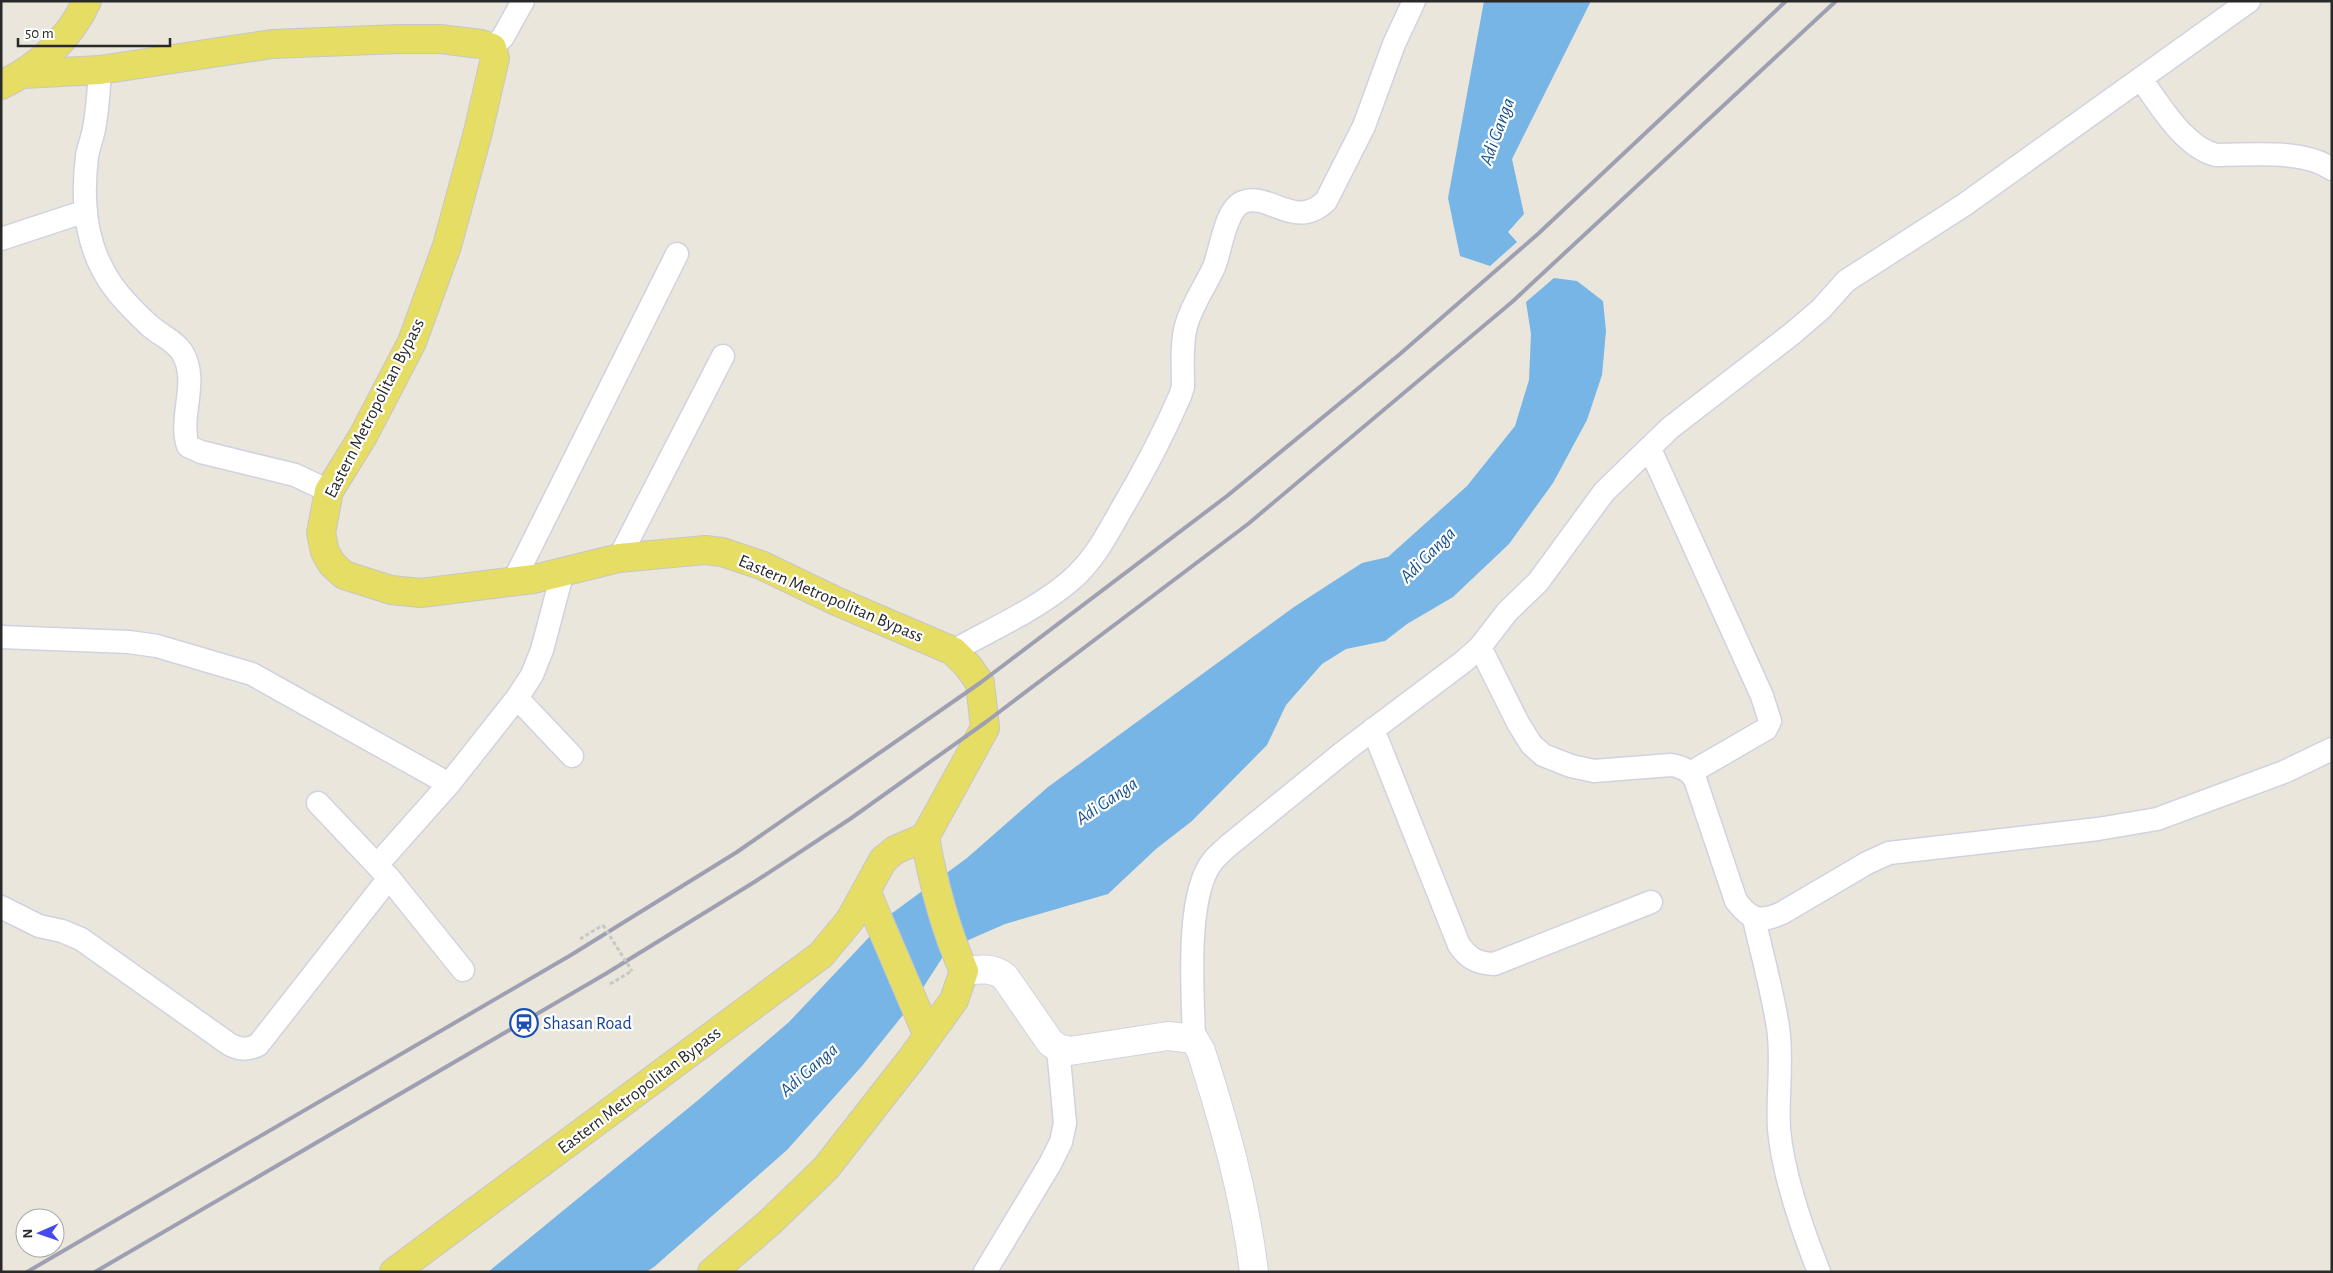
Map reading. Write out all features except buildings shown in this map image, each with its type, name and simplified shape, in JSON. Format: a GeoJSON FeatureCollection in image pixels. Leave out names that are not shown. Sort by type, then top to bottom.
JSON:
{"type":"FeatureCollection","features":[{"type":"Feature","properties":{"kind":"main road"},"geometry":{"type":"LineString","coordinates":[[12,80],[44,58],[65,36],[87,1]]}},
{"type":"Feature","properties":{"kind":"main road"},"geometry":{"type":"LineString","coordinates":[[12,80],[100,70],[272,44],[440,39],[481,44],[492,48]]}},
{"type":"Feature","properties":{"kind":"main road","name":"Eastern Metropolitan Bypass"},"geometry":{"type":"LineString","coordinates":[[394,1272],[821,955],[869,899],[883,860],[895,850],[925,837],[985,728],[980,683],[968,666],[953,651],[836,601],[761,565],[722,552],[705,550],[619,558],[513,582],[421,593],[391,590],[344,575],[332,564],[325,552],[321,533],[329,491],[363,436],[412,342],[446,246],[478,132],[495,58],[492,48]]}},
{"type":"Feature","properties":{"kind":"main road"},"geometry":{"type":"LineString","coordinates":[[712,1272],[770,1222],[826,1168],[954,1000],[960,963],[932,873],[925,837]]}},
{"type":"Feature","properties":{"kind":"main road"},"geometry":{"type":"LineString","coordinates":[[869,899],[928,1036]]}},
{"type":"Feature","properties":{"kind":"main road"},"geometry":{"type":"LineString","coordinates":[[960,963],[998,971],[1005,977],[1050,1042],[1058,1048],[1070,1051],[1168,1036],[1194,1039],[1201,1051],[1229,1145],[1239,1186],[1254,1272]]}},
{"type":"Feature","properties":{"kind":"street"},"geometry":{"type":"LineString","coordinates":[[492,48],[503,37],[523,1]]}},
{"type":"Feature","properties":{"kind":"street"},"geometry":{"type":"LineString","coordinates":[[953,651],[1048,598],[1071,581],[1097,550],[1154,452],[1180,396],[1183,387],[1186,327],[1191,311],[1214,267],[1230,214],[1236,206],[1253,200],[1296,212],[1307,213],[1317,210],[1326,201],[1364,126],[1394,44],[1414,1]]}},
{"type":"Feature","properties":{"kind":"street"},"geometry":{"type":"LineString","coordinates":[[1194,1039],[1194,924],[1200,889],[1211,863],[1228,846],[1373,729],[1463,662],[1480,647],[1507,612],[1538,582],[1604,492],[1670,428],[1821,309],[1846,280],[1964,205],[2249,1]]}},
{"type":"Feature","properties":{"kind":"street"},"geometry":{"type":"LineString","coordinates":[[100,70],[95,125],[87,155],[87,229],[92,248],[112,286],[126,303],[151,327],[171,341],[183,353],[189,380],[185,426],[188,446],[201,452],[295,475],[329,491]]}},
{"type":"Feature","properties":{"kind":"street"},"geometry":{"type":"LineString","coordinates":[[2140,79],[2189,141],[2204,152],[2216,155],[2289,156],[2311,159],[2332,170]]}},
{"type":"Feature","properties":{"kind":"street"},"geometry":{"type":"LineString","coordinates":[[1,240],[86,211]]}},
{"type":"Feature","properties":{"kind":"street"},"geometry":{"type":"LineString","coordinates":[[513,582],[677,254]]}},
{"type":"Feature","properties":{"kind":"street"},"geometry":{"type":"LineString","coordinates":[[619,558],[723,356]]}},
{"type":"Feature","properties":{"kind":"street"},"geometry":{"type":"LineString","coordinates":[[1650,449],[1762,696],[1770,721],[1766,729],[1690,772]]}},
{"type":"Feature","properties":{"kind":"street"},"geometry":{"type":"LineString","coordinates":[[1,907],[39,926],[62,931],[81,939],[229,1044],[239,1049],[249,1049],[258,1045],[383,872],[517,698],[532,674],[542,650],[563,571]]}},
{"type":"Feature","properties":{"kind":"street"},"geometry":{"type":"LineString","coordinates":[[1,636],[129,642],[157,646],[252,674],[449,784]]}},
{"type":"Feature","properties":{"kind":"street"},"geometry":{"type":"LineString","coordinates":[[1480,647],[1518,723],[1531,744],[1543,755],[1571,766],[1594,770],[1672,765],[1682,767],[1690,772],[1695,779],[1736,901],[1744,912],[1754,919],[1770,918],[1782,913],[1867,863],[1889,854],[2106,828],[2157,819],[2284,772],[2332,749]]}},
{"type":"Feature","properties":{"kind":"street"},"geometry":{"type":"LineString","coordinates":[[517,698],[572,756]]}},
{"type":"Feature","properties":{"kind":"street"},"geometry":{"type":"LineString","coordinates":[[1373,729],[1459,945],[1467,956],[1480,963],[1494,964],[1651,902]]}},
{"type":"Feature","properties":{"kind":"street"},"geometry":{"type":"LineString","coordinates":[[318,803],[383,872],[463,970]]}},
{"type":"Feature","properties":{"kind":"street"},"geometry":{"type":"LineString","coordinates":[[1754,919],[1780,1047],[1779,1131],[1794,1196],[1819,1272]]}},
{"type":"Feature","properties":{"kind":"street"},"geometry":{"type":"LineString","coordinates":[[984,1272],[1050,1164],[1061,1142],[1065,1123],[1058,1048]]}},
{"type":"Feature","properties":{"kind":"path"},"geometry":{"type":"LineString","coordinates":[[580,939],[603,925],[632,970],[610,984]]}},
{"type":"Feature","properties":{"kind":"water","name":"Adi Ganga"},"geometry":{"type":"Polygon","coordinates":[[[1484,1],[1591,1],[1512,159],[1524,214],[1508,232],[1517,242],[1490,266],[1460,256],[1448,198],[1484,1]]]}},
{"type":"Feature","properties":{"kind":"water","name":"Adi Ganga"},"geometry":{"type":"Polygon","coordinates":[[[1554,278],[1577,281],[1603,301],[1606,331],[1602,375],[1587,420],[1553,483],[1509,544],[1453,597],[1407,624],[1385,641],[1346,649],[1322,664],[1286,705],[1267,745],[1192,821],[1156,849],[1108,894],[1005,924],[948,949],[915,1000],[862,1066],[787,1150],[654,1267],[646,1272],[488,1272],[697,1101],[789,1022],[891,914],[967,858],[1048,787],[1294,607],[1362,563],[1388,557],[1467,486],[1515,426],[1529,380],[1531,334],[1526,302],[1554,278]]]}},
{"type":"Feature","properties":{"kind":"railway"},"geometry":{"type":"LineString","coordinates":[[27,1272],[571,955],[737,852],[980,683],[1227,496],[1400,354],[1539,233],[1786,1]]}},
{"type":"Feature","properties":{"kind":"railway"},"geometry":{"type":"LineString","coordinates":[[95,1272],[607,973],[756,881],[850,819],[986,722],[1248,524],[1512,302],[1836,1]]}},
{"type":"Feature","properties":{"kind":"place","name":"Shasan Road"},"geometry":{"type":"Point","coordinates":[524,1023]}}]}
